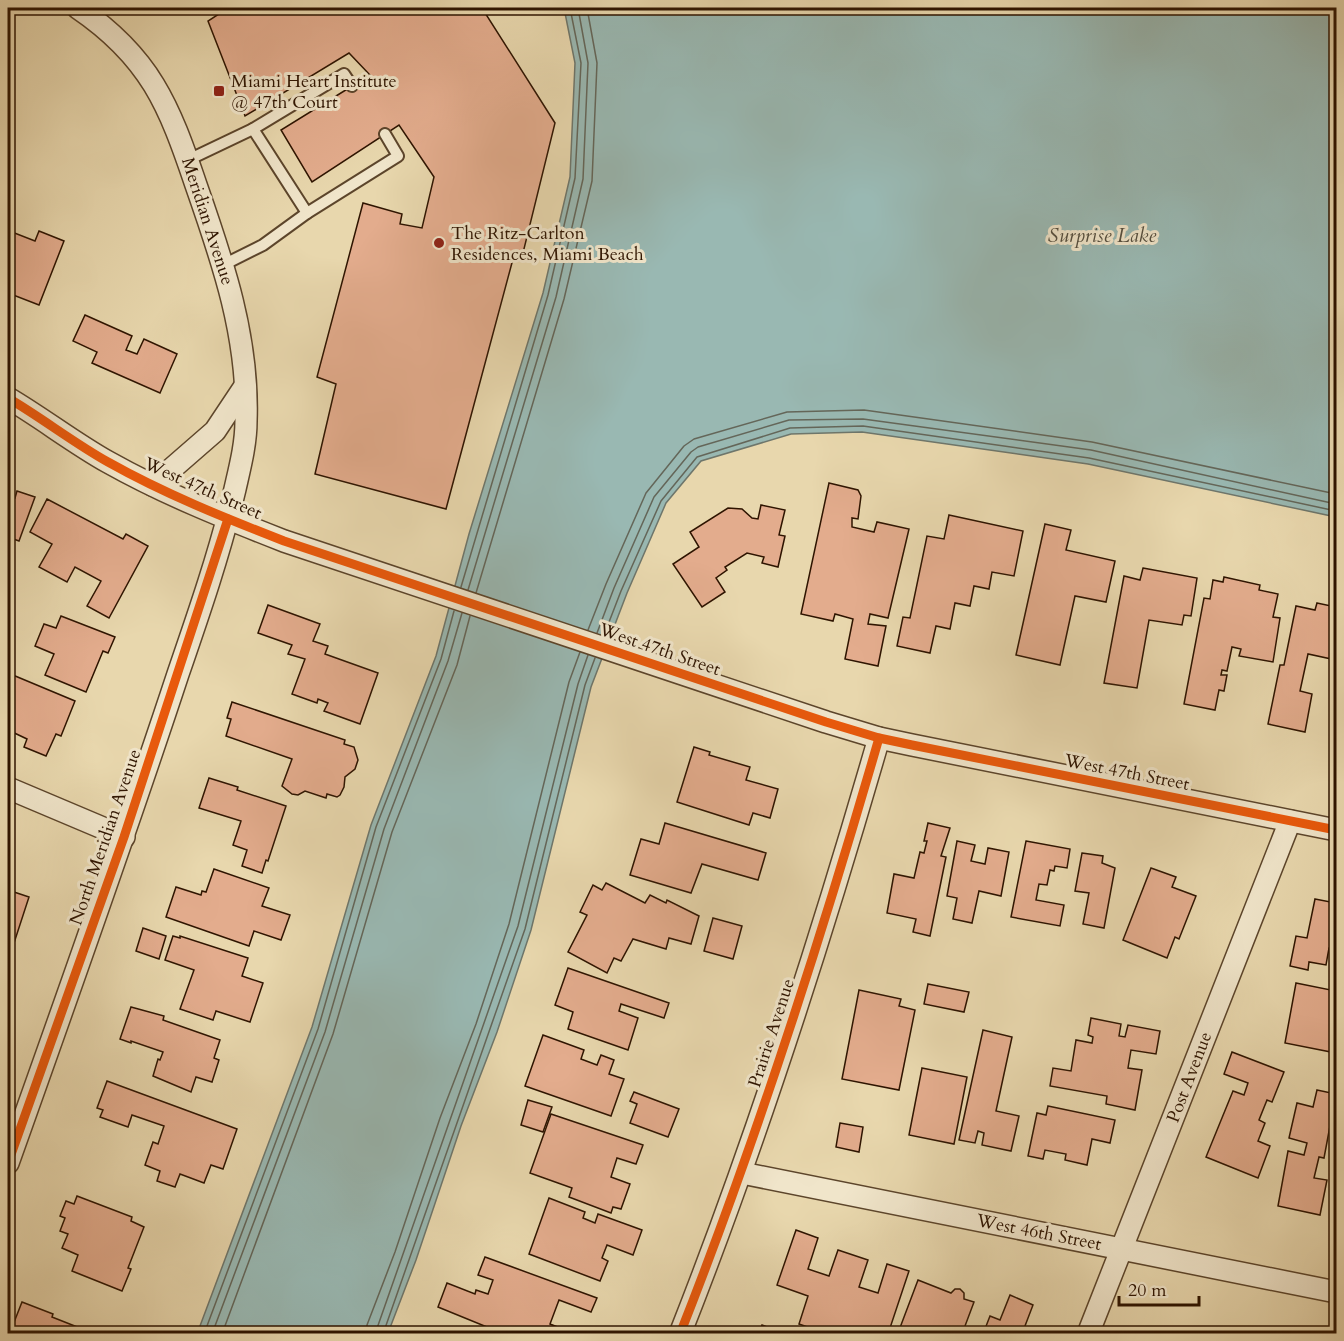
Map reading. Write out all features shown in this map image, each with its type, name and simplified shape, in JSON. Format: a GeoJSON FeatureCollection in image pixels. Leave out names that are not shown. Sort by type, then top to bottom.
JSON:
{"type":"FeatureCollection","features":[{"type":"Feature","properties":{"kind":"street","name":"Meridian Avenue"},"geometry":{"type":"LineString","coordinates":[[78,8],[116,38],[141,66],[166,104],[224,265],[240,330],[245,386],[245,436],[228,519]]}},
{"type":"Feature","properties":{"kind":"street"},"geometry":{"type":"LineString","coordinates":[[153,485],[215,431],[245,386]]}},
{"type":"Feature","properties":{"kind":"street","name":"West 47th Street"},"geometry":{"type":"LineString","coordinates":[[8,398],[94,454],[153,485],[228,519],[284,541],[826,722],[879,738],[1336,830]]}},
{"type":"Feature","properties":{"kind":"street","name":"North Meridian Avenue"},"geometry":{"type":"LineString","coordinates":[[8,1163],[124,837],[228,519]]}},
{"type":"Feature","properties":{"kind":"street","name":"Prairie Avenue"},"geometry":{"type":"LineString","coordinates":[[680,1334],[742,1173],[829,909],[879,738]]}},
{"type":"Feature","properties":{"kind":"street"},"geometry":{"type":"LineString","coordinates":[[8,788],[124,837]]}},
{"type":"Feature","properties":{"kind":"street","name":"Post Avenue"},"geometry":{"type":"LineString","coordinates":[[1088,1334],[1290,821]]}},
{"type":"Feature","properties":{"kind":"street","name":"West 46th Street"},"geometry":{"type":"LineString","coordinates":[[742,1173],[1336,1292]]}},
{"type":"Feature","properties":{"kind":"lane"},"geometry":{"type":"LineString","coordinates":[[188,160],[253,129],[344,74],[352,86]]}},
{"type":"Feature","properties":{"kind":"lane"},"geometry":{"type":"LineString","coordinates":[[253,129],[307,213]]}},
{"type":"Feature","properties":{"kind":"lane"},"geometry":{"type":"LineString","coordinates":[[224,265],[263,244],[307,213],[398,156],[385,134]]}},
{"type":"Feature","properties":{"kind":"water","name":"Surprise Lake"},"geometry":{"type":"Polygon","coordinates":[[[564,8],[1336,8],[1336,517],[1088,464],[862,432],[791,434],[701,461],[666,503],[627,593],[591,687],[531,930],[497,1032],[461,1126],[416,1260],[388,1333],[197,1334],[312,1027],[371,825],[436,656],[469,534],[543,293],[570,177],[575,63],[564,8]]]}},
{"type":"Feature","properties":{"kind":"building","name":"The Ritz-Carlton Residences, Miami Beach"},"geometry":{"type":"Polygon","coordinates":[[[228,8],[482,8],[555,123],[521,261],[513,259],[446,509],[315,474],[336,384],[317,377],[363,203],[402,214],[400,224],[422,228],[434,177],[399,125],[312,182],[281,130],[370,75],[349,53],[245,116],[208,21],[228,8]]]}},
{"type":"Feature","properties":{"kind":"building"},"geometry":{"type":"Polygon","coordinates":[[[39,231],[64,241],[39,305],[8,293],[8,244],[12,232],[35,241],[39,231]]]}},
{"type":"Feature","properties":{"kind":"building"},"geometry":{"type":"Polygon","coordinates":[[[85,315],[132,336],[126,350],[137,354],[144,339],[177,354],[160,393],[92,363],[97,352],[73,341],[85,315]]]}},
{"type":"Feature","properties":{"kind":"building"},"geometry":{"type":"Polygon","coordinates":[[[829,483],[858,490],[861,496],[858,519],[852,518],[852,527],[874,532],[877,522],[909,529],[888,618],[870,614],[868,624],[886,626],[878,666],[845,659],[853,619],[835,614],[833,621],[801,614],[829,483]]]}},
{"type":"Feature","properties":{"kind":"building"},"geometry":{"type":"Polygon","coordinates":[[[17,491],[35,497],[19,541],[8,537],[8,495],[15,498],[17,491]]]}},
{"type":"Feature","properties":{"kind":"building"},"geometry":{"type":"Polygon","coordinates":[[[47,499],[123,539],[126,534],[148,546],[109,618],[87,606],[101,581],[75,567],[67,582],[39,567],[52,544],[30,532],[47,499]]]}},
{"type":"Feature","properties":{"kind":"building"},"geometry":{"type":"Polygon","coordinates":[[[761,505],[785,510],[779,535],[785,536],[778,567],[762,563],[764,557],[747,553],[725,567],[727,570],[716,578],[725,592],[702,607],[673,564],[699,547],[690,532],[728,508],[742,509],[752,518],[758,519],[761,505]]]}},
{"type":"Feature","properties":{"kind":"building"},"geometry":{"type":"Polygon","coordinates":[[[949,515],[1023,531],[1014,576],[992,572],[989,589],[974,586],[970,606],[955,603],[950,629],[936,626],[930,653],[897,646],[903,617],[910,618],[927,536],[944,539],[949,515]]]}},
{"type":"Feature","properties":{"kind":"building"},"geometry":{"type":"Polygon","coordinates":[[[1045,524],[1071,530],[1066,550],[1115,561],[1106,602],[1075,596],[1060,665],[1016,655],[1045,524]]]}},
{"type":"Feature","properties":{"kind":"building"},"geometry":{"type":"Polygon","coordinates":[[[1143,568],[1197,578],[1191,616],[1184,615],[1182,625],[1149,620],[1137,688],[1104,683],[1124,576],[1140,580],[1143,568]]]}},
{"type":"Feature","properties":{"kind":"building"},"geometry":{"type":"Polygon","coordinates":[[[1224,577],[1260,585],[1259,590],[1278,594],[1273,617],[1280,618],[1273,662],[1239,656],[1241,649],[1232,647],[1227,671],[1222,670],[1221,675],[1227,675],[1224,691],[1219,690],[1215,710],[1184,704],[1204,598],[1210,599],[1213,580],[1223,582],[1224,577]]]}},
{"type":"Feature","properties":{"kind":"building"},"geometry":{"type":"Polygon","coordinates":[[[1317,603],[1336,607],[1336,660],[1308,654],[1300,691],[1312,694],[1305,732],[1268,724],[1280,665],[1284,665],[1296,606],[1315,610],[1317,603]]]}},
{"type":"Feature","properties":{"kind":"building"},"geometry":{"type":"Polygon","coordinates":[[[268,605],[320,624],[313,641],[328,646],[325,654],[378,673],[360,724],[324,711],[328,703],[318,699],[317,703],[292,694],[305,659],[288,654],[292,645],[258,633],[268,605]]]}},
{"type":"Feature","properties":{"kind":"building"},"geometry":{"type":"Polygon","coordinates":[[[61,616],[115,637],[108,653],[103,651],[86,692],[45,675],[54,654],[35,646],[44,624],[56,628],[61,616]]]}},
{"type":"Feature","properties":{"kind":"building"},"geometry":{"type":"Polygon","coordinates":[[[8,673],[75,701],[61,736],[56,734],[46,756],[24,747],[27,739],[8,730],[8,673]]]}},
{"type":"Feature","properties":{"kind":"building"},"geometry":{"type":"Polygon","coordinates":[[[232,702],[345,740],[344,744],[354,747],[358,760],[355,769],[345,777],[340,795],[337,797],[327,794],[326,798],[305,791],[298,795],[292,794],[282,786],[292,759],[226,736],[231,719],[227,718],[232,702]]]}},
{"type":"Feature","properties":{"kind":"building"},"geometry":{"type":"Polygon","coordinates":[[[694,747],[710,752],[709,755],[750,767],[746,780],[778,789],[770,818],[753,813],[749,825],[677,802],[694,747]]]}},
{"type":"Feature","properties":{"kind":"building"},"geometry":{"type":"Polygon","coordinates":[[[209,778],[286,806],[262,873],[242,866],[247,850],[233,845],[241,821],[199,808],[209,778]]]}},
{"type":"Feature","properties":{"kind":"building"},"geometry":{"type":"Polygon","coordinates":[[[665,823],[766,853],[758,880],[702,864],[691,893],[630,875],[641,839],[659,844],[665,823]]]}},
{"type":"Feature","properties":{"kind":"building"},"geometry":{"type":"Polygon","coordinates":[[[928,823],[950,828],[941,856],[946,857],[930,936],[913,932],[916,919],[887,913],[894,874],[914,878],[920,852],[924,853],[928,823]]]}},
{"type":"Feature","properties":{"kind":"building"},"geometry":{"type":"Polygon","coordinates":[[[957,841],[975,845],[971,861],[985,864],[988,848],[1009,852],[1001,896],[979,891],[972,923],[953,919],[957,898],[947,896],[957,841]]]}},
{"type":"Feature","properties":{"kind":"building"},"geometry":{"type":"Polygon","coordinates":[[[1026,841],[1070,849],[1067,868],[1055,866],[1054,871],[1050,870],[1047,885],[1039,884],[1036,900],[1064,905],[1060,926],[1011,917],[1026,841]]]}},
{"type":"Feature","properties":{"kind":"building"},"geometry":{"type":"Polygon","coordinates":[[[1082,853],[1103,856],[1102,863],[1115,868],[1104,928],[1083,924],[1089,893],[1075,891],[1082,853]]]}},
{"type":"Feature","properties":{"kind":"building"},"geometry":{"type":"Polygon","coordinates":[[[1151,868],[1176,877],[1172,887],[1196,896],[1179,939],[1175,937],[1167,958],[1123,940],[1151,868]]]}},
{"type":"Feature","properties":{"kind":"building"},"geometry":{"type":"Polygon","coordinates":[[[214,869],[269,888],[262,906],[290,915],[281,940],[254,931],[249,946],[166,917],[176,887],[201,895],[202,891],[206,892],[214,869]]]}},
{"type":"Feature","properties":{"kind":"building"},"geometry":{"type":"Polygon","coordinates":[[[606,883],[645,903],[650,895],[666,903],[667,900],[699,916],[691,944],[669,938],[666,949],[633,939],[621,961],[614,958],[607,973],[568,952],[587,915],[580,912],[593,885],[602,890],[606,883]]]}},
{"type":"Feature","properties":{"kind":"building"},"geometry":{"type":"Polygon","coordinates":[[[8,890],[29,897],[14,943],[8,940],[8,890]]]}},
{"type":"Feature","properties":{"kind":"building"},"geometry":{"type":"Polygon","coordinates":[[[1315,899],[1336,903],[1336,949],[1329,948],[1326,965],[1309,962],[1308,970],[1290,966],[1296,936],[1307,938],[1315,899]]]}},
{"type":"Feature","properties":{"kind":"building"},"geometry":{"type":"Polygon","coordinates":[[[713,918],[742,926],[733,959],[704,951],[713,918]]]}},
{"type":"Feature","properties":{"kind":"building"},"geometry":{"type":"Polygon","coordinates":[[[143,928],[166,936],[159,959],[136,951],[143,928]]]}},
{"type":"Feature","properties":{"kind":"building"},"geometry":{"type":"Polygon","coordinates":[[[173,936],[180,938],[180,936],[248,958],[242,976],[263,983],[250,1022],[216,1011],[213,1020],[180,1009],[194,970],[165,960],[173,936]]]}},
{"type":"Feature","properties":{"kind":"building"},"geometry":{"type":"Polygon","coordinates":[[[568,968],[669,1003],[664,1018],[621,1004],[619,1011],[638,1018],[628,1050],[568,1029],[573,1012],[555,1005],[568,968]]]}},
{"type":"Feature","properties":{"kind":"building"},"geometry":{"type":"Polygon","coordinates":[[[1296,983],[1336,991],[1336,1053],[1285,1043],[1296,983]]]}},
{"type":"Feature","properties":{"kind":"building"},"geometry":{"type":"Polygon","coordinates":[[[928,984],[969,992],[964,1012],[924,1004],[928,984]]]}},
{"type":"Feature","properties":{"kind":"building"},"geometry":{"type":"Polygon","coordinates":[[[859,990],[901,999],[899,1006],[915,1010],[899,1090],[842,1079],[859,990]]]}},
{"type":"Feature","properties":{"kind":"building"},"geometry":{"type":"Polygon","coordinates":[[[131,1007],[164,1016],[163,1020],[220,1040],[214,1058],[219,1060],[212,1082],[196,1077],[191,1092],[153,1076],[158,1059],[160,1060],[163,1052],[120,1039],[131,1007]]]}},
{"type":"Feature","properties":{"kind":"building"},"geometry":{"type":"Polygon","coordinates":[[[1091,1018],[1121,1024],[1119,1036],[1125,1037],[1128,1025],[1160,1031],[1156,1054],[1131,1050],[1128,1068],[1142,1070],[1135,1110],[1106,1104],[1107,1096],[1050,1086],[1053,1068],[1071,1071],[1076,1040],[1092,1043],[1093,1037],[1088,1035],[1091,1018]]]}},
{"type":"Feature","properties":{"kind":"building"},"geometry":{"type":"Polygon","coordinates":[[[983,1030],[1012,1037],[996,1111],[1019,1116],[1011,1151],[982,1145],[984,1133],[978,1131],[975,1143],[959,1140],[983,1030]]]}},
{"type":"Feature","properties":{"kind":"building"},"geometry":{"type":"Polygon","coordinates":[[[543,1035],[584,1050],[581,1059],[597,1065],[601,1055],[614,1060],[609,1074],[624,1079],[611,1116],[525,1086],[543,1035]]]}},
{"type":"Feature","properties":{"kind":"building"},"geometry":{"type":"Polygon","coordinates":[[[1232,1052],[1284,1072],[1272,1102],[1267,1100],[1259,1120],[1265,1123],[1258,1141],[1270,1146],[1258,1178],[1206,1157],[1233,1091],[1244,1095],[1248,1083],[1224,1074],[1232,1052]]]}},
{"type":"Feature","properties":{"kind":"building"},"geometry":{"type":"Polygon","coordinates":[[[922,1068],[967,1077],[954,1144],[909,1135],[922,1068]]]}},
{"type":"Feature","properties":{"kind":"building"},"geometry":{"type":"Polygon","coordinates":[[[107,1081],[237,1129],[223,1169],[211,1165],[204,1183],[180,1174],[175,1187],[157,1181],[160,1171],[145,1165],[153,1142],[158,1144],[164,1126],[132,1115],[128,1127],[100,1117],[103,1110],[97,1108],[107,1081]]]}},
{"type":"Feature","properties":{"kind":"building"},"geometry":{"type":"Polygon","coordinates":[[[1317,1090],[1336,1094],[1324,1158],[1319,1157],[1314,1178],[1327,1180],[1320,1215],[1278,1206],[1288,1151],[1304,1155],[1307,1143],[1289,1138],[1297,1103],[1313,1107],[1317,1090]]]}},
{"type":"Feature","properties":{"kind":"building"},"geometry":{"type":"Polygon","coordinates":[[[634,1092],[679,1109],[668,1137],[630,1123],[637,1104],[630,1101],[634,1092]]]}},
{"type":"Feature","properties":{"kind":"building"},"geometry":{"type":"Polygon","coordinates":[[[528,1100],[552,1107],[543,1132],[521,1125],[528,1100]]]}},
{"type":"Feature","properties":{"kind":"building"},"geometry":{"type":"Polygon","coordinates":[[[1048,1106],[1115,1120],[1110,1143],[1092,1139],[1087,1165],[1065,1160],[1066,1154],[1045,1150],[1043,1159],[1028,1156],[1037,1113],[1046,1115],[1048,1106]]]}},
{"type":"Feature","properties":{"kind":"building"},"geometry":{"type":"Polygon","coordinates":[[[551,1114],[643,1145],[636,1164],[617,1158],[611,1177],[630,1184],[621,1209],[613,1207],[611,1213],[569,1197],[572,1188],[530,1173],[551,1114]]]}},
{"type":"Feature","properties":{"kind":"building"},"geometry":{"type":"Polygon","coordinates":[[[840,1123],[863,1127],[859,1152],[836,1147],[840,1123]]]}},
{"type":"Feature","properties":{"kind":"building"},"geometry":{"type":"Polygon","coordinates":[[[77,1196],[132,1217],[131,1221],[144,1227],[128,1268],[131,1269],[122,1291],[72,1271],[78,1255],[62,1248],[68,1234],[60,1231],[65,1218],[60,1216],[66,1201],[74,1204],[77,1196]]]}},
{"type":"Feature","properties":{"kind":"building"},"geometry":{"type":"Polygon","coordinates":[[[549,1198],[585,1212],[583,1218],[595,1223],[598,1214],[642,1230],[633,1255],[607,1245],[602,1258],[608,1261],[600,1281],[529,1254],[549,1198]]]}},
{"type":"Feature","properties":{"kind":"building"},"geometry":{"type":"Polygon","coordinates":[[[796,1230],[818,1238],[808,1269],[829,1276],[838,1250],[868,1260],[859,1287],[878,1293],[887,1264],[909,1271],[888,1334],[827,1334],[799,1324],[808,1296],[777,1285],[796,1230]]]}},
{"type":"Feature","properties":{"kind":"building"},"geometry":{"type":"Polygon","coordinates":[[[485,1257],[597,1298],[591,1312],[559,1300],[550,1324],[565,1330],[563,1334],[504,1334],[438,1307],[447,1283],[475,1294],[476,1290],[488,1294],[493,1280],[478,1275],[485,1257]]]}},
{"type":"Feature","properties":{"kind":"building"},"geometry":{"type":"Polygon","coordinates":[[[918,1280],[951,1293],[955,1289],[960,1289],[964,1293],[964,1299],[974,1302],[962,1334],[898,1333],[918,1280]]]}},
{"type":"Feature","properties":{"kind":"building"},"geometry":{"type":"Polygon","coordinates":[[[1010,1295],[1033,1305],[1025,1326],[1030,1334],[983,1334],[990,1316],[1000,1320],[1010,1295]]]}},
{"type":"Feature","properties":{"kind":"building"},"geometry":{"type":"Polygon","coordinates":[[[22,1302],[95,1334],[19,1334],[11,1330],[22,1302]]]}},
{"type":"Feature","properties":{"kind":"building"},"geometry":{"type":"Polygon","coordinates":[[[762,1325],[785,1334],[758,1334],[762,1325]]]}},
{"type":"Feature","properties":{"kind":"cycle path"},"geometry":{"type":"LineString","coordinates":[[8,398],[95,455],[151,485],[284,541],[826,722],[912,745],[1336,830]]}},
{"type":"Feature","properties":{"kind":"cycle path"},"geometry":{"type":"LineString","coordinates":[[8,1163],[124,837],[228,519]]}},
{"type":"Feature","properties":{"kind":"cycle path"},"geometry":{"type":"LineString","coordinates":[[680,1334],[762,1113],[879,738]]}},
{"type":"Feature","properties":{"kind":"place","name":"Miami Heart Institute @ 47th Court"},"geometry":{"type":"Point","coordinates":[219,91]}},
{"type":"Feature","properties":{"kind":"place","name":"The Ritz-Carlton Residences, Miami Beach"},"geometry":{"type":"Point","coordinates":[439,243]}}]}
